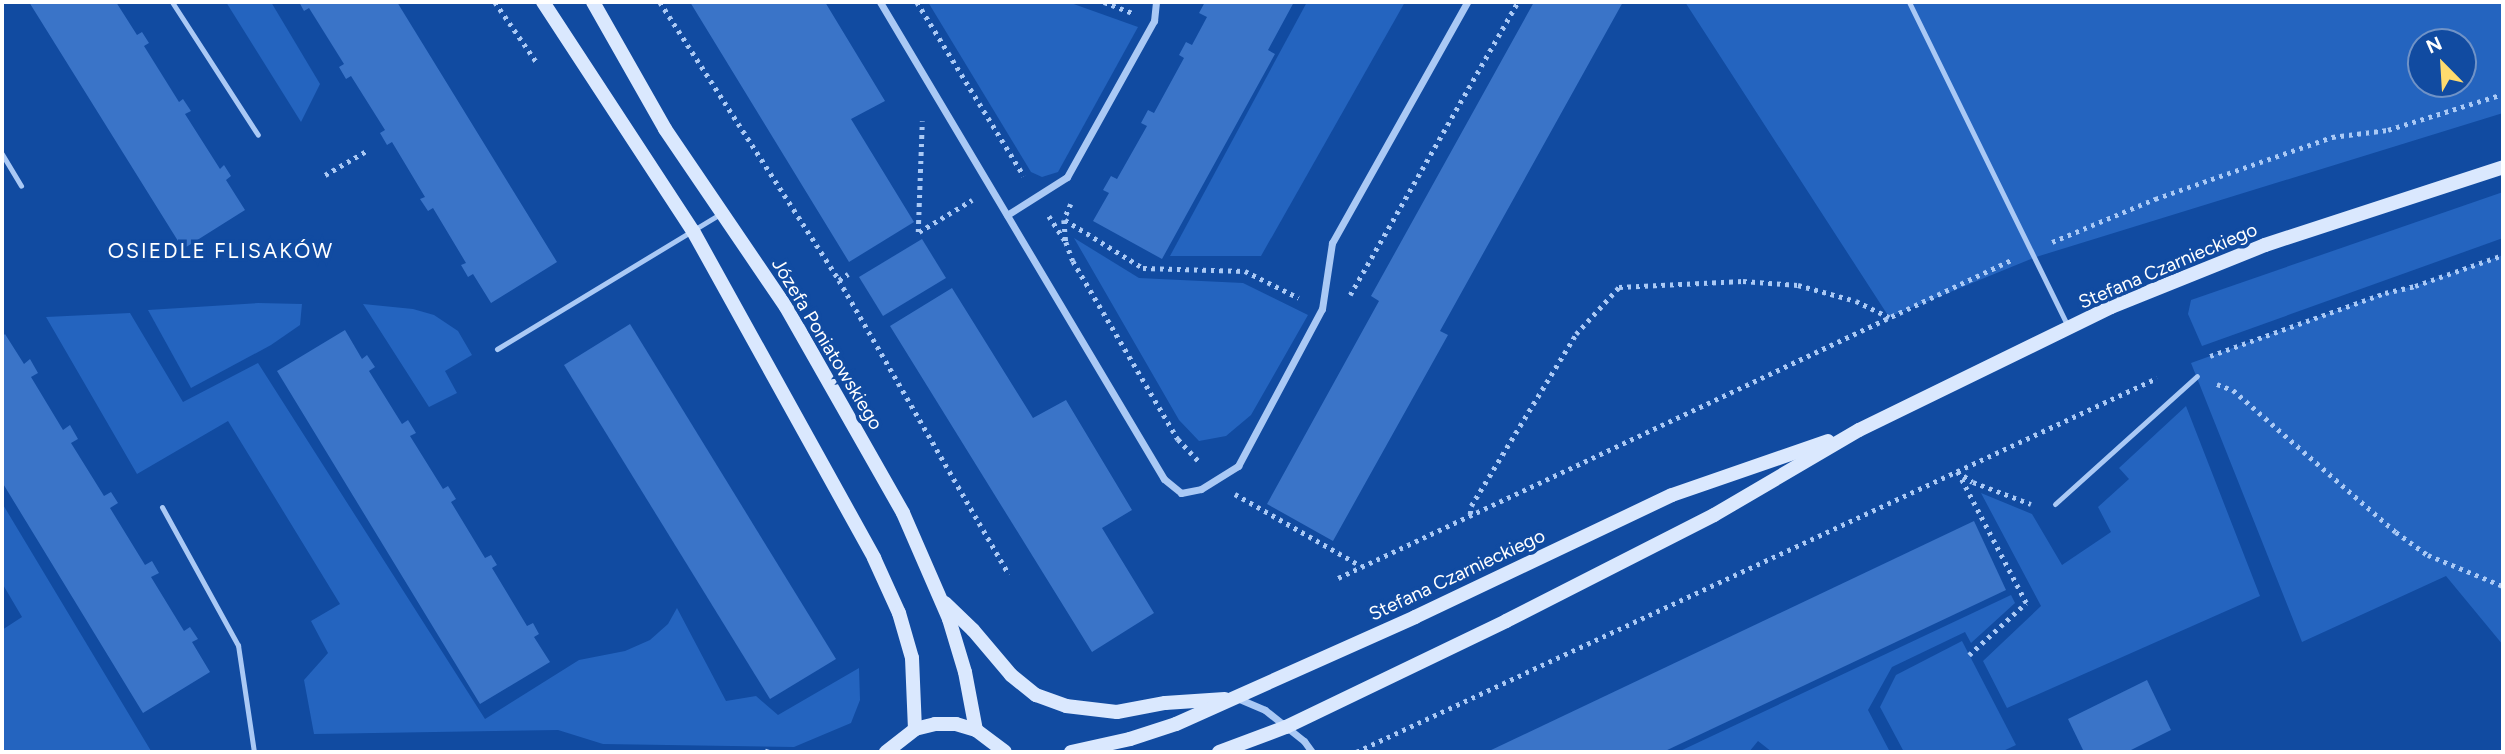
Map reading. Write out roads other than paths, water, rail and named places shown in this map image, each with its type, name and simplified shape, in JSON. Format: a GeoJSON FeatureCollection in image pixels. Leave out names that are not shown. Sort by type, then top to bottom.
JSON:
{"type":"FeatureCollection","features":[{"type":"Feature","properties":{"kind":"street"},"geometry":{"type":"LineString","coordinates":[[543,2],[693,231],[814,446],[888,586],[912,657],[915,729]]}},
{"type":"Feature","properties":{"kind":"street","name":"Józefa Poniatowskiego"},"geometry":{"type":"LineString","coordinates":[[593,2],[665,129],[720,214],[786,307],[919,544],[941,599],[965,672],[976,730]]}},
{"type":"Feature","properties":{"kind":"street"},"geometry":{"type":"LineString","coordinates":[[880,2],[1164,480],[1181,492],[1201,489],[1238,466],[1322,309],[1332,243],[1467,2]]}},
{"type":"Feature","properties":{"kind":"street"},"geometry":{"type":"LineString","coordinates":[[1007,215],[1068,177],[1154,21],[1156,2]]}},
{"type":"Feature","properties":{"kind":"street","name":"Stefana Czarnieckiego"},"geometry":{"type":"LineString","coordinates":[[1219,752],[1286,727],[1506,621],[1714,515],[1859,430],[2111,307],[2265,245],[2503,167]]}},
{"type":"Feature","properties":{"kind":"street","name":"Stefana Czarnieckiego"},"geometry":{"type":"LineString","coordinates":[[1071,752],[1130,739],[1237,698],[1672,495],[1859,430]]}},
{"type":"Feature","properties":{"kind":"street"},"geometry":{"type":"LineString","coordinates":[[941,599],[973,630],[1011,675],[1037,695],[1066,706],[1117,712],[1165,703],[1237,698],[1265,710],[1304,741],[1311,752]]}},
{"type":"Feature","properties":{"kind":"street"},"geometry":{"type":"LineString","coordinates":[[886,752],[915,729],[935,724],[956,724],[976,730],[1005,752]]}},
{"type":"Feature","properties":{"kind":"lane"},"geometry":{"type":"LineString","coordinates":[[172,2],[258,135]]}},
{"type":"Feature","properties":{"kind":"lane"},"geometry":{"type":"LineString","coordinates":[[1909,2],[2069,328]]}},
{"type":"Feature","properties":{"kind":"lane"},"geometry":{"type":"LineString","coordinates":[[2,154],[21,186]]}},
{"type":"Feature","properties":{"kind":"lane"},"geometry":{"type":"LineString","coordinates":[[497,349],[720,214]]}},
{"type":"Feature","properties":{"kind":"lane"},"geometry":{"type":"LineString","coordinates":[[2055,504],[2197,376]]}},
{"type":"Feature","properties":{"kind":"lane"},"geometry":{"type":"LineString","coordinates":[[162,508],[238,645],[254,752]]}},
{"type":"Feature","properties":{"kind":"district","name":"OSIEDLE FLISAKÓW"},"geometry":{"type":"Point","coordinates":[221,251]}}]}
